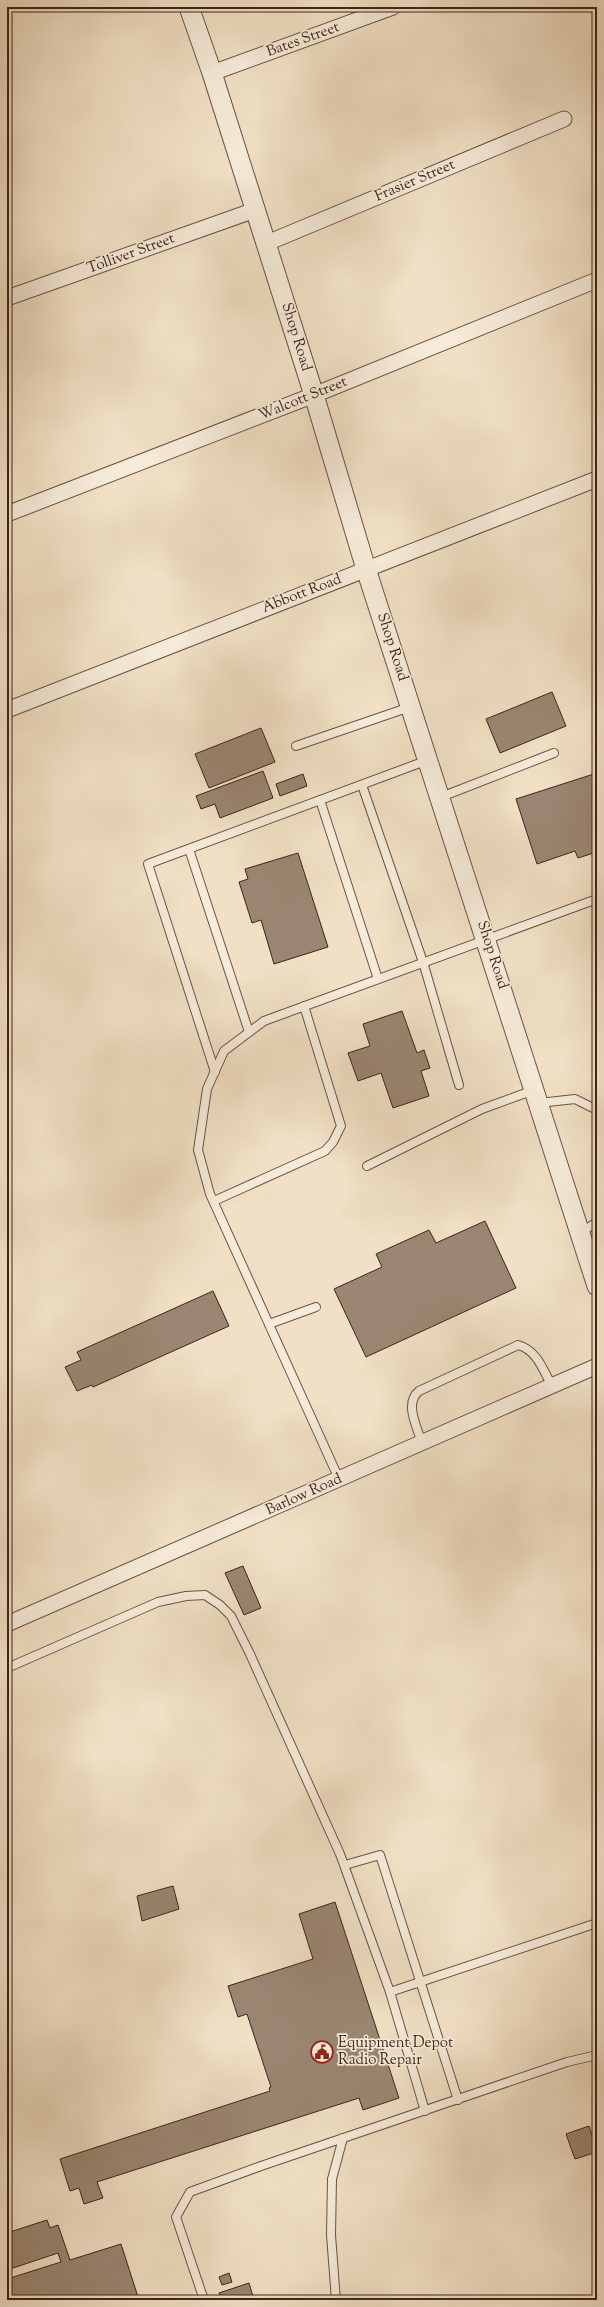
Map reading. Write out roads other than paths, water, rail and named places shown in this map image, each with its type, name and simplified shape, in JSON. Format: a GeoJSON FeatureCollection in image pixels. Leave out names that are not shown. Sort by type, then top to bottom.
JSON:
{"type":"FeatureCollection","features":[{"type":"Feature","properties":{"kind":"street","name":"Shop Road"},"geometry":{"type":"LineString","coordinates":[[189,7],[267,243],[366,569],[487,939],[580,1233],[594,1266],[597,1286]]}},
{"type":"Feature","properties":{"kind":"street","name":"Bates Street"},"geometry":{"type":"LineString","coordinates":[[212,73],[393,7]]}},
{"type":"Feature","properties":{"kind":"street","name":"Frasier Street"},"geometry":{"type":"LineString","coordinates":[[267,243],[564,119]]}},
{"type":"Feature","properties":{"kind":"street","name":"Tolliver Street"},"geometry":{"type":"LineString","coordinates":[[7,298],[255,210]]}},
{"type":"Feature","properties":{"kind":"street","name":"Walcott Street"},"geometry":{"type":"LineString","coordinates":[[7,514],[314,395],[597,280]]}},
{"type":"Feature","properties":{"kind":"street","name":"Abbott Road"},"geometry":{"type":"LineString","coordinates":[[7,710],[597,479]]}},
{"type":"Feature","properties":{"kind":"street","name":"Barlow Road"},"geometry":{"type":"LineString","coordinates":[[8,1619],[339,1479],[597,1366]]}},
{"type":"Feature","properties":{"kind":"lane"},"geometry":{"type":"LineString","coordinates":[[296,746],[411,707]]}},
{"type":"Feature","properties":{"kind":"lane"},"geometry":{"type":"LineString","coordinates":[[441,797],[554,753]]}},
{"type":"Feature","properties":{"kind":"lane"},"geometry":{"type":"LineString","coordinates":[[215,1072],[148,864],[429,760]]}},
{"type":"Feature","properties":{"kind":"lane"},"geometry":{"type":"LineString","coordinates":[[362,785],[423,962],[459,1085]]}},
{"type":"Feature","properties":{"kind":"lane"},"geometry":{"type":"LineString","coordinates":[[320,800],[378,979]]}},
{"type":"Feature","properties":{"kind":"lane"},"geometry":{"type":"LineString","coordinates":[[189,849],[249,1032]]}},
{"type":"Feature","properties":{"kind":"lane"},"geometry":{"type":"LineString","coordinates":[[339,1479],[214,1201],[198,1150],[207,1090],[215,1072],[224,1052],[264,1021],[597,899]]}},
{"type":"Feature","properties":{"kind":"lane"},"geometry":{"type":"LineString","coordinates":[[214,1201],[325,1151],[333,1142],[341,1126],[304,1006]]}},
{"type":"Feature","properties":{"kind":"lane"},"geometry":{"type":"LineString","coordinates":[[367,1166],[482,1109],[537,1096],[576,1099],[597,1110]]}},
{"type":"Feature","properties":{"kind":"lane"},"geometry":{"type":"LineString","coordinates":[[580,1233],[597,1222]]}},
{"type":"Feature","properties":{"kind":"lane"},"geometry":{"type":"LineString","coordinates":[[269,1324],[316,1307]]}},
{"type":"Feature","properties":{"kind":"lane"},"geometry":{"type":"LineString","coordinates":[[422,1443],[411,1405],[413,1396],[419,1391],[518,1345],[527,1347],[533,1352],[552,1386]]}},
{"type":"Feature","properties":{"kind":"lane"},"geometry":{"type":"LineString","coordinates":[[7,1668],[158,1602],[186,1596],[205,1595],[220,1605],[231,1616],[345,1865],[390,1992],[425,2111]]}},
{"type":"Feature","properties":{"kind":"lane"},"geometry":{"type":"LineString","coordinates":[[345,1865],[380,1855],[458,2100]]}},
{"type":"Feature","properties":{"kind":"lane"},"geometry":{"type":"LineString","coordinates":[[390,1992],[597,1923]]}},
{"type":"Feature","properties":{"kind":"lane"},"geometry":{"type":"LineString","coordinates":[[204,2300],[176,2217],[190,2192],[567,2062],[597,2055]]}},
{"type":"Feature","properties":{"kind":"lane"},"geometry":{"type":"LineString","coordinates":[[336,2300],[331,2235],[332,2179],[343,2138]]}},
{"type":"Feature","properties":{"kind":"place","name":"Equipment Depot Radio Repair"},"geometry":{"type":"Point","coordinates":[322,2052]}}]}
